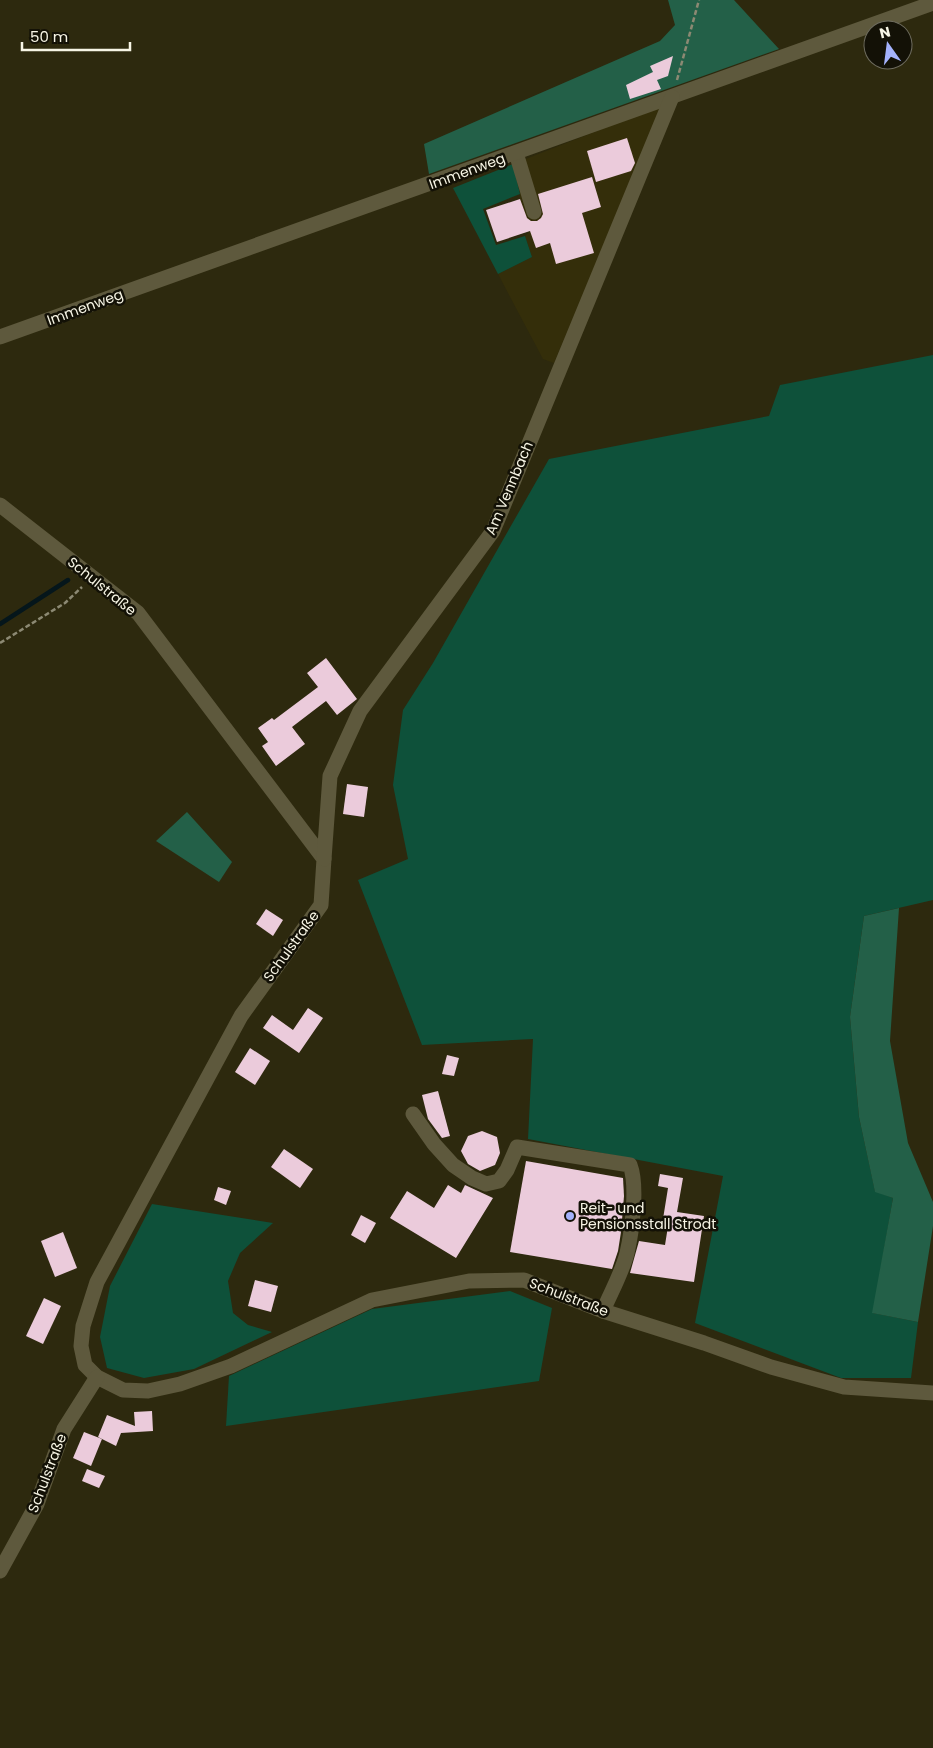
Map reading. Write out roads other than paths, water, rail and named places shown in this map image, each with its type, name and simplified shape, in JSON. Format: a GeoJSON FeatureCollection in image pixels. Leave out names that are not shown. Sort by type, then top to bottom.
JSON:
{"type":"FeatureCollection","features":[{"type":"Feature","properties":{"kind":"street","name":"Immenweg"},"geometry":{"type":"LineString","coordinates":[[0,337],[933,4]]}},
{"type":"Feature","properties":{"kind":"street","name":"Am Vennbach"},"geometry":{"type":"LineString","coordinates":[[324,859],[330,776],[356,719],[493,531],[672,97]]}},
{"type":"Feature","properties":{"kind":"street"},"geometry":{"type":"LineString","coordinates":[[516,153],[534,212]]}},
{"type":"Feature","properties":{"kind":"street","name":"Schulstraße"},"geometry":{"type":"LineString","coordinates":[[0,505],[138,613],[324,859],[321,906],[241,1016],[97,1282],[83,1326],[81,1346],[85,1365],[97,1377],[123,1390],[148,1391],[180,1384],[231,1366],[372,1300],[469,1281],[524,1280],[603,1311],[704,1343],[771,1368],[844,1387],[933,1393]]}},
{"type":"Feature","properties":{"kind":"street"},"geometry":{"type":"LineString","coordinates":[[413,1114],[434,1144],[453,1165],[472,1178],[486,1184],[499,1181],[507,1170],[517,1147],[630,1165],[634,1174],[635,1190],[626,1254],[603,1311]]}},
{"type":"Feature","properties":{"kind":"street","name":"Schulstraße"},"geometry":{"type":"LineString","coordinates":[[0,1571],[38,1504],[64,1429],[97,1377]]}},
{"type":"Feature","properties":{"kind":"waterway"},"geometry":{"type":"LineString","coordinates":[[0,624],[68,580]]}},
{"type":"Feature","properties":{"kind":"place","name":"Reit- und Pensionsstall Strodt"},"geometry":{"type":"Point","coordinates":[570,1216]}}]}
